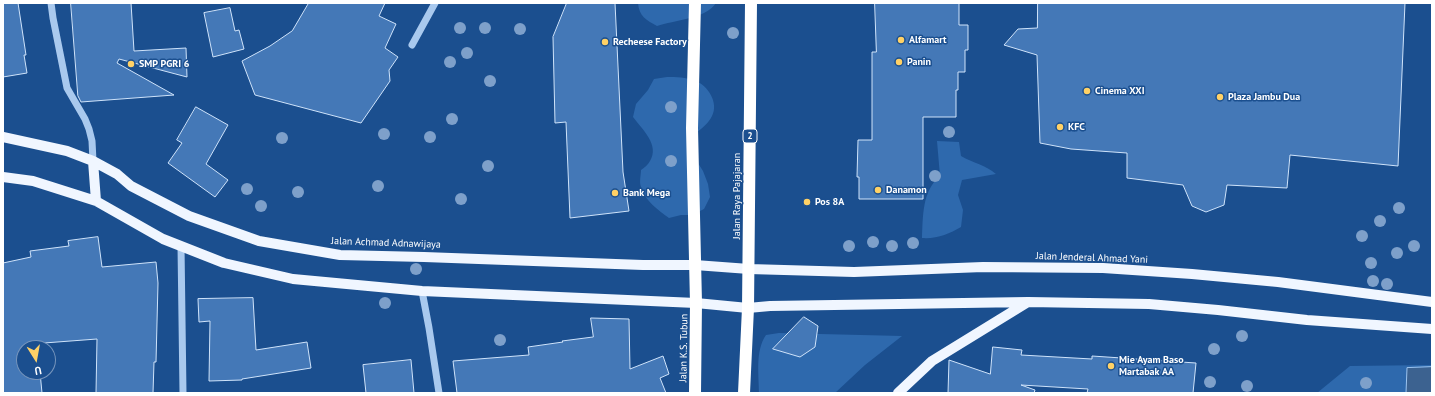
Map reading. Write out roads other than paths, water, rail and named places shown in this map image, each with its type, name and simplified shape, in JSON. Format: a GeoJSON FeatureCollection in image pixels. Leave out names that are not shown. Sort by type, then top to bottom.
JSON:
{"type":"FeatureCollection","features":[{"type":"Feature","properties":{"kind":"highway"},"geometry":{"type":"LineString","coordinates":[[695,3],[692,128],[695,265]]}},
{"type":"Feature","properties":{"kind":"highway","name":"Jalan Raya Pajajaran"},"geometry":{"type":"LineString","coordinates":[[749,269],[751,3]]}},
{"type":"Feature","properties":{"kind":"highway","name":"Jalan K.S. Tubun"},"geometry":{"type":"LineString","coordinates":[[695,265],[695,393]]}},
{"type":"Feature","properties":{"kind":"highway","name":"2"},"geometry":{"type":"LineString","coordinates":[[744,393],[749,269]]}},
{"type":"Feature","properties":{"kind":"main road","name":"Jalan Achmad Adnawijaya"},"geometry":{"type":"LineString","coordinates":[[3,137],[67,151],[92,161],[117,174],[131,186],[189,216],[259,241],[340,255],[643,265],[695,265],[749,269]]}},
{"type":"Feature","properties":{"kind":"main road"},"geometry":{"type":"LineString","coordinates":[[92,161],[96,201]]}},
{"type":"Feature","properties":{"kind":"main road"},"geometry":{"type":"LineString","coordinates":[[3,177],[33,181],[96,201],[162,239],[224,263],[293,279],[422,291],[696,303],[748,308],[770,306],[1028,302],[1149,304],[1307,320],[1432,329]]}},
{"type":"Feature","properties":{"kind":"main road","name":"Jalan Jenderal Ahmad Yani"},"geometry":{"type":"LineString","coordinates":[[749,269],[854,272],[983,267],[1103,268],[1278,282],[1432,302]]}},
{"type":"Feature","properties":{"kind":"main road"},"geometry":{"type":"LineString","coordinates":[[898,393],[932,361],[1028,302]]}},
{"type":"Feature","properties":{"kind":"street"},"geometry":{"type":"LineString","coordinates":[[51,3],[67,88],[85,119],[89,130],[92,141],[92,161]]}},
{"type":"Feature","properties":{"kind":"street"},"geometry":{"type":"LineString","coordinates":[[412,45],[435,3]]}},
{"type":"Feature","properties":{"kind":"street"},"geometry":{"type":"LineString","coordinates":[[180,246],[183,393]]}},
{"type":"Feature","properties":{"kind":"street"},"geometry":{"type":"LineString","coordinates":[[422,291],[439,393]]}},
{"type":"Feature","properties":{"kind":"place","name":"Alfamart"},"geometry":{"type":"Point","coordinates":[901,40]}},
{"type":"Feature","properties":{"kind":"place","name":"Recheese Factory"},"geometry":{"type":"Point","coordinates":[605,42]}},
{"type":"Feature","properties":{"kind":"place","name":"Panin"},"geometry":{"type":"Point","coordinates":[899,62]}},
{"type":"Feature","properties":{"kind":"place","name":"SMP PGRI 6"},"geometry":{"type":"Point","coordinates":[131,64]}},
{"type":"Feature","properties":{"kind":"place","name":"Cinema XXI"},"geometry":{"type":"Point","coordinates":[1087,91]}},
{"type":"Feature","properties":{"kind":"place","name":"Plaza Jambu Dua"},"geometry":{"type":"Point","coordinates":[1220,97]}},
{"type":"Feature","properties":{"kind":"place","name":"KFC"},"geometry":{"type":"Point","coordinates":[1060,127]}},
{"type":"Feature","properties":{"kind":"place","name":"Danamon"},"geometry":{"type":"Point","coordinates":[878,190]}},
{"type":"Feature","properties":{"kind":"place","name":"Bank Mega"},"geometry":{"type":"Point","coordinates":[615,193]}},
{"type":"Feature","properties":{"kind":"place","name":"Pos 8A"},"geometry":{"type":"Point","coordinates":[807,202]}},
{"type":"Feature","properties":{"kind":"place","name":"Mie Ayam Baso Martabak AA"},"geometry":{"type":"Point","coordinates":[1111,366]}}]}
